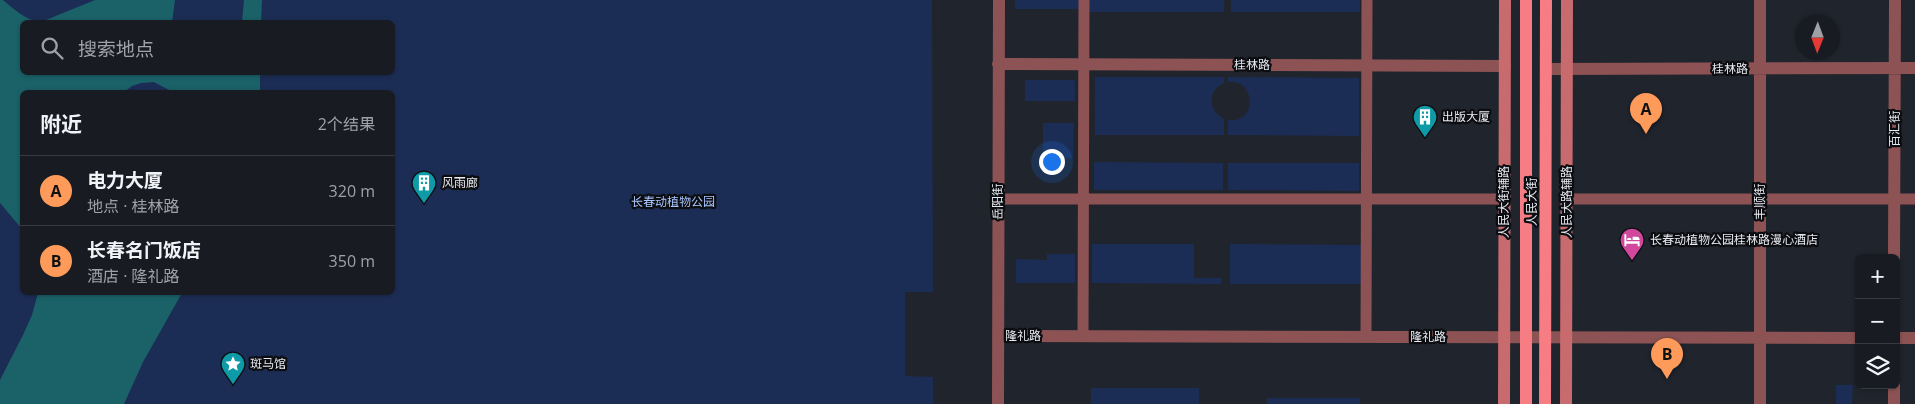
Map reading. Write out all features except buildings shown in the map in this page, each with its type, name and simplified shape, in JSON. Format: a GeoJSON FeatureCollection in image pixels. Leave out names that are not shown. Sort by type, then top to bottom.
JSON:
{"type":"FeatureCollection","features":[{"type":"Feature","properties":{"kind":"main road","name":"人民大街辅路"},"geometry":{"type":"LineString","coordinates":[[1504,404],[1505,0]]}},
{"type":"Feature","properties":{"kind":"main road","name":"人民大街"},"geometry":{"type":"LineString","coordinates":[[1526,0],[1526,404]]}},
{"type":"Feature","properties":{"kind":"main road","name":"人民大街"},"geometry":{"type":"LineString","coordinates":[[1545,404],[1546,0]]}},
{"type":"Feature","properties":{"kind":"main road","name":"人民大路辅路"},"geometry":{"type":"LineString","coordinates":[[1566,404],[1567,0]]}},
{"type":"Feature","properties":{"kind":"street","name":"岳阳街"},"geometry":{"type":"LineString","coordinates":[[998,0],[998,404]]}},
{"type":"Feature","properties":{"kind":"street"},"geometry":{"type":"LineString","coordinates":[[1083,336],[1084,0]]}},
{"type":"Feature","properties":{"kind":"street"},"geometry":{"type":"LineString","coordinates":[[1366,337],[1367,0]]}},
{"type":"Feature","properties":{"kind":"street","name":"丰顺街"},"geometry":{"type":"LineString","coordinates":[[1760,0],[1760,404]]}},
{"type":"Feature","properties":{"kind":"street","name":"百汇街"},"geometry":{"type":"LineString","coordinates":[[1894,254],[1895,0]]}},
{"type":"Feature","properties":{"kind":"street","name":"桂林路"},"geometry":{"type":"LineString","coordinates":[[998,64],[1505,66]]}},
{"type":"Feature","properties":{"kind":"street","name":"桂林路"},"geometry":{"type":"LineString","coordinates":[[1546,69],[1915,68]]}},
{"type":"Feature","properties":{"kind":"street"},"geometry":{"type":"LineString","coordinates":[[998,199],[1504,199]]}},
{"type":"Feature","properties":{"kind":"street"},"geometry":{"type":"LineString","coordinates":[[1566,199],[1915,200]]}},
{"type":"Feature","properties":{"kind":"street","name":"隆礼路"},"geometry":{"type":"LineString","coordinates":[[998,336],[1855,338]]}},
{"type":"Feature","properties":{"kind":"street"},"geometry":{"type":"LineString","coordinates":[[1900,338],[1915,338]]}},
{"type":"Feature","properties":{"kind":"street"},"geometry":{"type":"LineString","coordinates":[[1894,389],[1894,404]]}},
{"type":"Feature","properties":{"kind":"green space","name":"长春动植物公园"},"geometry":{"type":"Polygon","coordinates":[[[0,0],[932,0],[933,292],[905,292],[905,376],[933,377],[933,404],[0,404],[0,0]]]}},
{"type":"Feature","properties":{"kind":"green space"},"geometry":{"type":"Polygon","coordinates":[[[1015,0],[1080,0],[1080,9],[1015,9],[1015,0]]]}},
{"type":"Feature","properties":{"kind":"green space"},"geometry":{"type":"Polygon","coordinates":[[[1089,0],[1224,0],[1224,12],[1089,12],[1089,0]]]}},
{"type":"Feature","properties":{"kind":"green space"},"geometry":{"type":"Polygon","coordinates":[[[1231,0],[1360,0],[1360,12],[1231,12],[1231,0]]]}},
{"type":"Feature","properties":{"kind":"green space"},"geometry":{"type":"Polygon","coordinates":[[[1095,77],[1224,77],[1224,83],[1218,86],[1212,95],[1212,106],[1224,119],[1224,135],[1095,135],[1095,77]]]}},
{"type":"Feature","properties":{"kind":"green space"},"geometry":{"type":"Polygon","coordinates":[[[1228,77],[1359,78],[1359,136],[1228,135],[1228,120],[1238,119],[1244,115],[1250,101],[1244,87],[1238,83],[1228,82],[1228,77]]]}},
{"type":"Feature","properties":{"kind":"green space"},"geometry":{"type":"Polygon","coordinates":[[[1025,80],[1075,80],[1075,101],[1025,101],[1025,80]]]}},
{"type":"Feature","properties":{"kind":"green space"},"geometry":{"type":"Polygon","coordinates":[[[1043,123],[1074,123],[1073,158],[1043,158],[1043,123]]]}},
{"type":"Feature","properties":{"kind":"green space"},"geometry":{"type":"Polygon","coordinates":[[[1094,162],[1223,163],[1223,190],[1094,190],[1094,162]]]}},
{"type":"Feature","properties":{"kind":"green space"},"geometry":{"type":"Polygon","coordinates":[[[1228,163],[1359,163],[1359,191],[1228,190],[1228,163]]]}},
{"type":"Feature","properties":{"kind":"green space"},"geometry":{"type":"Polygon","coordinates":[[[1092,244],[1194,244],[1194,278],[1221,278],[1221,284],[1092,283],[1092,244]]]}},
{"type":"Feature","properties":{"kind":"green space"},"geometry":{"type":"Polygon","coordinates":[[[1230,244],[1361,245],[1361,284],[1230,284],[1230,244]]]}},
{"type":"Feature","properties":{"kind":"green space"},"geometry":{"type":"Polygon","coordinates":[[[1047,254],[1075,254],[1075,283],[1016,283],[1016,259],[1047,260],[1047,254]]]}},
{"type":"Feature","properties":{"kind":"green space"},"geometry":{"type":"Polygon","coordinates":[[[1836,385],[1853,385],[1852,404],[1836,404],[1836,385]]]}},
{"type":"Feature","properties":{"kind":"green space"},"geometry":{"type":"Polygon","coordinates":[[[1091,388],[1199,388],[1199,404],[1091,404],[1091,388]]]}},
{"type":"Feature","properties":{"kind":"green space"},"geometry":{"type":"Polygon","coordinates":[[[1267,398],[1360,398],[1360,404],[1267,404],[1267,398]]]}},
{"type":"Feature","properties":{"kind":"shaded area"},"geometry":{"type":"Polygon","coordinates":[[[0,0],[3,0],[16,11],[32,20],[20,20],[20,75],[260,75],[260,90],[169,90],[154,82],[141,83],[127,90],[20,90],[20,227],[0,203],[0,0]]]}},
{"type":"Feature","properties":{"kind":"shaded area"},"geometry":{"type":"Polygon","coordinates":[[[95,0],[175,0],[172,20],[46,20],[95,0]]]}},
{"type":"Feature","properties":{"kind":"shaded area"},"geometry":{"type":"Polygon","coordinates":[[[244,0],[262,0],[261,20],[242,20],[244,0]]]}},
{"type":"Feature","properties":{"kind":"shaded area"},"geometry":{"type":"Polygon","coordinates":[[[37,295],[181,295],[143,362],[124,404],[0,404],[0,380],[32,315],[37,295]]]}},
{"type":"Feature","properties":{"kind":"place","name":"电力大厦"},"geometry":{"type":"Point","coordinates":[1646,134]}},
{"type":"Feature","properties":{"kind":"place","name":"出版大厦"},"geometry":{"type":"Point","coordinates":[1425,138]}},
{"type":"Feature","properties":{"kind":"place","name":"风雨廊"},"geometry":{"type":"Point","coordinates":[424,204]}},
{"type":"Feature","properties":{"kind":"place","name":"长春动植物公园桂林路漫心酒店"},"geometry":{"type":"Point","coordinates":[1632,261]}},
{"type":"Feature","properties":{"kind":"place","name":"长春名门饭店"},"geometry":{"type":"Point","coordinates":[1667,379]}},
{"type":"Feature","properties":{"kind":"place","name":"斑马馆"},"geometry":{"type":"Point","coordinates":[233,385]}}]}
